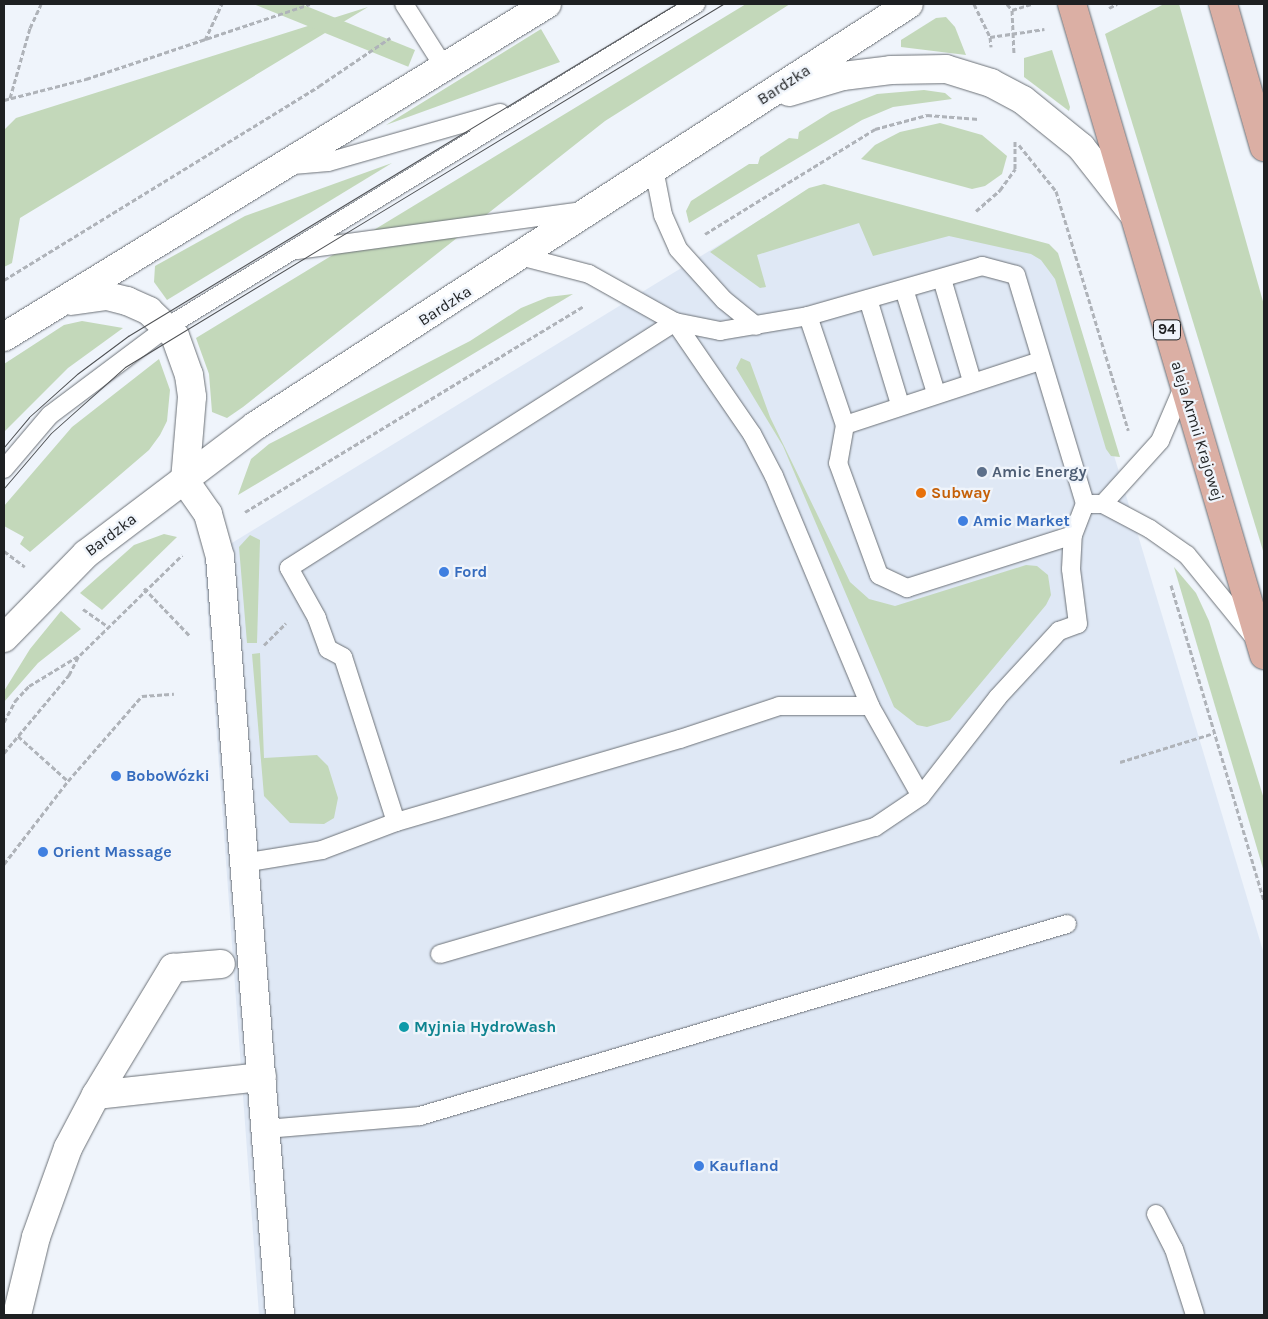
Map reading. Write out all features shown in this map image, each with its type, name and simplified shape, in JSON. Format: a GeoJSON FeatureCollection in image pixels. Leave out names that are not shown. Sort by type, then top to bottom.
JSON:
{"type":"FeatureCollection","features":[{"type":"Feature","properties":{"kind":"main road","name":"aleja Armii Krajowej"},"geometry":{"type":"LineString","coordinates":[[1072,4],[1263,651]]}},
{"type":"Feature","properties":{"kind":"main road"},"geometry":{"type":"LineString","coordinates":[[1223,4],[1264,147]]}},
{"type":"Feature","properties":{"kind":"street"},"geometry":{"type":"LineString","coordinates":[[4,337],[547,4]]}},
{"type":"Feature","properties":{"kind":"street","name":"Bardzka"},"geometry":{"type":"LineString","coordinates":[[4,638],[76,562],[255,426],[909,4]]}},
{"type":"Feature","properties":{"kind":"street"},"geometry":{"type":"LineString","coordinates":[[761,99],[843,76],[891,70],[946,69],[965,74],[1004,89],[1042,114],[1081,147],[1132,212]]}},
{"type":"Feature","properties":{"kind":"street"},"geometry":{"type":"LineString","coordinates":[[57,304],[107,296],[149,311],[167,326],[182,351],[192,397],[185,481],[215,530],[228,650],[280,1315]]}},
{"type":"Feature","properties":{"kind":"street"},"geometry":{"type":"LineString","coordinates":[[17,1315],[36,1237],[68,1148],[96,1095],[173,968],[221,964]]}},
{"type":"Feature","properties":{"kind":"street"},"geometry":{"type":"LineString","coordinates":[[96,1095],[262,1077]]}},
{"type":"Feature","properties":{"kind":"lane"},"geometry":{"type":"LineString","coordinates":[[404,4],[444,67]]}},
{"type":"Feature","properties":{"kind":"lane"},"geometry":{"type":"LineString","coordinates":[[4,468],[50,415],[167,326],[696,4]]}},
{"type":"Feature","properties":{"kind":"lane"},"geometry":{"type":"LineString","coordinates":[[282,165],[328,162],[486,119],[555,89]]}},
{"type":"Feature","properties":{"kind":"lane"},"geometry":{"type":"LineString","coordinates":[[654,169],[663,215],[678,249],[724,300],[756,326]]}},
{"type":"Feature","properties":{"kind":"lane"},"geometry":{"type":"LineString","coordinates":[[290,252],[590,210]]}},
{"type":"Feature","properties":{"kind":"lane"},"geometry":{"type":"LineString","coordinates":[[440,954],[876,827],[921,796],[998,697],[1059,631],[1078,624],[1071,569],[1073,535],[1085,504],[1040,361],[1016,275],[982,266],[808,316],[720,331],[675,322],[616,287],[589,274],[520,256]]}},
{"type":"Feature","properties":{"kind":"lane"},"geometry":{"type":"LineString","coordinates":[[942,279],[972,381]]}},
{"type":"Feature","properties":{"kind":"lane"},"geometry":{"type":"LineString","coordinates":[[904,289],[936,393]]}},
{"type":"Feature","properties":{"kind":"lane"},"geometry":{"type":"LineString","coordinates":[[868,299],[900,404]]}},
{"type":"Feature","properties":{"kind":"lane"},"geometry":{"type":"LineString","coordinates":[[808,316],[845,424],[838,463],[879,575],[907,588],[1073,535]]}},
{"type":"Feature","properties":{"kind":"lane"},"geometry":{"type":"LineString","coordinates":[[675,322],[752,434],[774,476],[870,706],[921,796]]}},
{"type":"Feature","properties":{"kind":"lane"},"geometry":{"type":"LineString","coordinates":[[396,822],[343,657],[328,649],[317,618],[290,568],[675,322]]}},
{"type":"Feature","properties":{"kind":"lane"},"geometry":{"type":"LineString","coordinates":[[845,424],[900,404],[1040,361]]}},
{"type":"Feature","properties":{"kind":"lane"},"geometry":{"type":"LineString","coordinates":[[1103,504],[1160,441],[1184,385]]}},
{"type":"Feature","properties":{"kind":"lane"},"geometry":{"type":"LineString","coordinates":[[1085,504],[1103,504],[1156,532],[1187,555],[1263,651]]}},
{"type":"Feature","properties":{"kind":"lane"},"geometry":{"type":"LineString","coordinates":[[244,863],[322,850],[396,822],[671,742],[779,706],[870,706]]}},
{"type":"Feature","properties":{"kind":"lane"},"geometry":{"type":"LineString","coordinates":[[266,1129],[420,1116],[1067,924]]}},
{"type":"Feature","properties":{"kind":"lane"},"geometry":{"type":"LineString","coordinates":[[1156,1214],[1174,1249],[1195,1315]]}},
{"type":"Feature","properties":{"kind":"path"},"geometry":{"type":"LineString","coordinates":[[10,98],[30,28],[41,4]]}},
{"type":"Feature","properties":{"kind":"path"},"geometry":{"type":"LineString","coordinates":[[204,41],[222,4]]}},
{"type":"Feature","properties":{"kind":"path"},"geometry":{"type":"LineString","coordinates":[[4,100],[86,79],[310,4]]}},
{"type":"Feature","properties":{"kind":"path"},"geometry":{"type":"LineString","coordinates":[[974,4],[990,37],[1015,35],[1052,27]]}},
{"type":"Feature","properties":{"kind":"path"},"geometry":{"type":"LineString","coordinates":[[1007,4],[1012,10],[1015,35],[1014,61]]}},
{"type":"Feature","properties":{"kind":"path"},"geometry":{"type":"LineString","coordinates":[[1012,10],[1032,4]]}},
{"type":"Feature","properties":{"kind":"path"},"geometry":{"type":"LineString","coordinates":[[4,280],[319,86],[415,21]]}},
{"type":"Feature","properties":{"kind":"path"},"geometry":{"type":"LineString","coordinates":[[678,249],[875,129],[927,115],[988,120]]}},
{"type":"Feature","properties":{"kind":"path"},"geometry":{"type":"LineString","coordinates":[[976,211],[1000,190],[1016,169],[1015,140],[1056,191],[1131,438]]}},
{"type":"Feature","properties":{"kind":"path"},"geometry":{"type":"LineString","coordinates":[[4,753],[69,675],[80,655],[144,588],[215,530],[616,287]]}},
{"type":"Feature","properties":{"kind":"path"},"geometry":{"type":"LineString","coordinates":[[1156,532],[1264,901]]}},
{"type":"Feature","properties":{"kind":"path"},"geometry":{"type":"LineString","coordinates":[[4,551],[20,563]]}},
{"type":"Feature","properties":{"kind":"path"},"geometry":{"type":"LineString","coordinates":[[144,588],[195,641],[228,650]]}},
{"type":"Feature","properties":{"kind":"path"},"geometry":{"type":"LineString","coordinates":[[4,722],[15,701],[29,686],[80,655]]}},
{"type":"Feature","properties":{"kind":"path"},"geometry":{"type":"LineString","coordinates":[[4,864],[68,781],[142,696],[174,694]]}},
{"type":"Feature","properties":{"kind":"path"},"geometry":{"type":"LineString","coordinates":[[1120,762],[1214,733]]}},
{"type":"Feature","properties":{"kind":"path"},"geometry":{"type":"LineString","coordinates":[[18,736],[68,781]]}},
{"type":"Feature","properties":{"kind":"path"},"geometry":{"type":"LineString","coordinates":[[1259,884],[1264,888]]}},
{"type":"Feature","properties":{"kind":"shaded area"},"geometry":{"type":"Polygon","coordinates":[[[825,186],[1051,246],[1264,954],[1264,1315],[259,1315],[204,560],[804,193],[825,186]]]}},
{"type":"Feature","properties":{"kind":"green space"},"geometry":{"type":"Polygon","coordinates":[[[253,4],[301,4],[415,50],[408,67],[253,4]]]}},
{"type":"Feature","properties":{"kind":"green space"},"geometry":{"type":"Polygon","coordinates":[[[746,4],[790,4],[605,121],[243,407],[227,418],[212,412],[209,374],[196,338],[746,4]]]}},
{"type":"Feature","properties":{"kind":"green space"},"geometry":{"type":"Polygon","coordinates":[[[1164,4],[1179,4],[1264,305],[1264,554],[1105,34],[1164,4]]]}},
{"type":"Feature","properties":{"kind":"green space"},"geometry":{"type":"Polygon","coordinates":[[[368,7],[20,218],[12,263],[4,267],[4,130],[16,118],[368,7]]]}},
{"type":"Feature","properties":{"kind":"green space"},"geometry":{"type":"Polygon","coordinates":[[[946,17],[955,27],[966,55],[901,47],[901,40],[936,18],[946,17]]]}},
{"type":"Feature","properties":{"kind":"green space"},"geometry":{"type":"Polygon","coordinates":[[[541,29],[560,62],[386,125],[475,70],[541,29]]]}},
{"type":"Feature","properties":{"kind":"green space"},"geometry":{"type":"Polygon","coordinates":[[[1052,50],[1070,107],[1069,111],[1024,77],[1024,58],[1052,50]]]}},
{"type":"Feature","properties":{"kind":"green space"},"geometry":{"type":"Polygon","coordinates":[[[924,90],[945,93],[952,99],[893,107],[862,120],[689,223],[686,211],[691,201],[749,164],[758,164],[760,157],[789,138],[798,139],[799,132],[831,112],[877,94],[924,90]]]}},
{"type":"Feature","properties":{"kind":"green space"},"geometry":{"type":"Polygon","coordinates":[[[940,123],[982,135],[1007,156],[1002,174],[985,186],[972,189],[861,159],[875,145],[900,132],[940,123]]]}},
{"type":"Feature","properties":{"kind":"green space"},"geometry":{"type":"Polygon","coordinates":[[[392,163],[167,300],[154,282],[155,266],[245,216],[392,163]]]}},
{"type":"Feature","properties":{"kind":"green space"},"geometry":{"type":"Polygon","coordinates":[[[824,184],[1049,244],[1058,253],[1120,457],[1111,456],[1106,449],[1055,279],[1041,260],[1031,254],[949,236],[873,256],[859,223],[757,255],[766,287],[760,288],[710,252],[809,188],[824,184]]]}},
{"type":"Feature","properties":{"kind":"green space"},"geometry":{"type":"Polygon","coordinates":[[[573,294],[238,495],[251,459],[269,444],[470,341],[521,308],[548,297],[573,294]]]}},
{"type":"Feature","properties":{"kind":"green space"},"geometry":{"type":"Polygon","coordinates":[[[82,321],[123,328],[68,368],[4,432],[4,364],[64,325],[82,321]]]}},
{"type":"Feature","properties":{"kind":"green space"},"geometry":{"type":"Polygon","coordinates":[[[741,358],[750,362],[770,417],[850,582],[869,599],[895,606],[1026,565],[1037,566],[1048,575],[1051,595],[1046,605],[950,720],[927,727],[917,725],[894,707],[783,446],[736,368],[741,358]]]}},
{"type":"Feature","properties":{"kind":"green space"},"geometry":{"type":"Polygon","coordinates":[[[159,359],[170,390],[167,421],[160,435],[149,450],[30,552],[20,544],[24,537],[4,526],[4,506],[72,427],[159,359]]]}},
{"type":"Feature","properties":{"kind":"green space"},"geometry":{"type":"Polygon","coordinates":[[[164,534],[177,537],[102,610],[80,593],[134,545],[164,534]]]}},
{"type":"Feature","properties":{"kind":"green space"},"geometry":{"type":"Polygon","coordinates":[[[250,535],[260,540],[257,643],[247,643],[239,547],[250,535]]]}},
{"type":"Feature","properties":{"kind":"green space"},"geometry":{"type":"Polygon","coordinates":[[[1174,567],[1196,593],[1209,621],[1264,799],[1264,872],[1174,567]]]}},
{"type":"Feature","properties":{"kind":"green space"},"geometry":{"type":"Polygon","coordinates":[[[61,611],[81,629],[38,663],[4,702],[4,691],[30,649],[61,611]]]}},
{"type":"Feature","properties":{"kind":"green space"},"geometry":{"type":"Polygon","coordinates":[[[260,653],[264,758],[317,755],[328,766],[338,798],[334,818],[324,824],[290,823],[264,796],[252,654],[260,653]]]}},
{"type":"Feature","properties":{"kind":"tram line"},"geometry":{"type":"LineString","coordinates":[[4,447],[29,417],[77,374],[128,336],[676,4]]}},
{"type":"Feature","properties":{"kind":"tram line"},"geometry":{"type":"LineString","coordinates":[[4,488],[51,433],[125,367],[723,4]]}},
{"type":"Feature","properties":{"kind":"place","name":"Amic Energy"},"geometry":{"type":"Point","coordinates":[982,472]}},
{"type":"Feature","properties":{"kind":"place","name":"Subway"},"geometry":{"type":"Point","coordinates":[921,493]}},
{"type":"Feature","properties":{"kind":"place","name":"Amic Market"},"geometry":{"type":"Point","coordinates":[963,521]}},
{"type":"Feature","properties":{"kind":"place","name":"Ford"},"geometry":{"type":"Point","coordinates":[444,572]}},
{"type":"Feature","properties":{"kind":"place","name":"BoboWózki"},"geometry":{"type":"Point","coordinates":[116,776]}},
{"type":"Feature","properties":{"kind":"place","name":"Orient Massage"},"geometry":{"type":"Point","coordinates":[43,852]}},
{"type":"Feature","properties":{"kind":"place","name":"Myjnia HydroWash"},"geometry":{"type":"Point","coordinates":[404,1027]}},
{"type":"Feature","properties":{"kind":"place","name":"Kaufland"},"geometry":{"type":"Point","coordinates":[699,1166]}}]}
